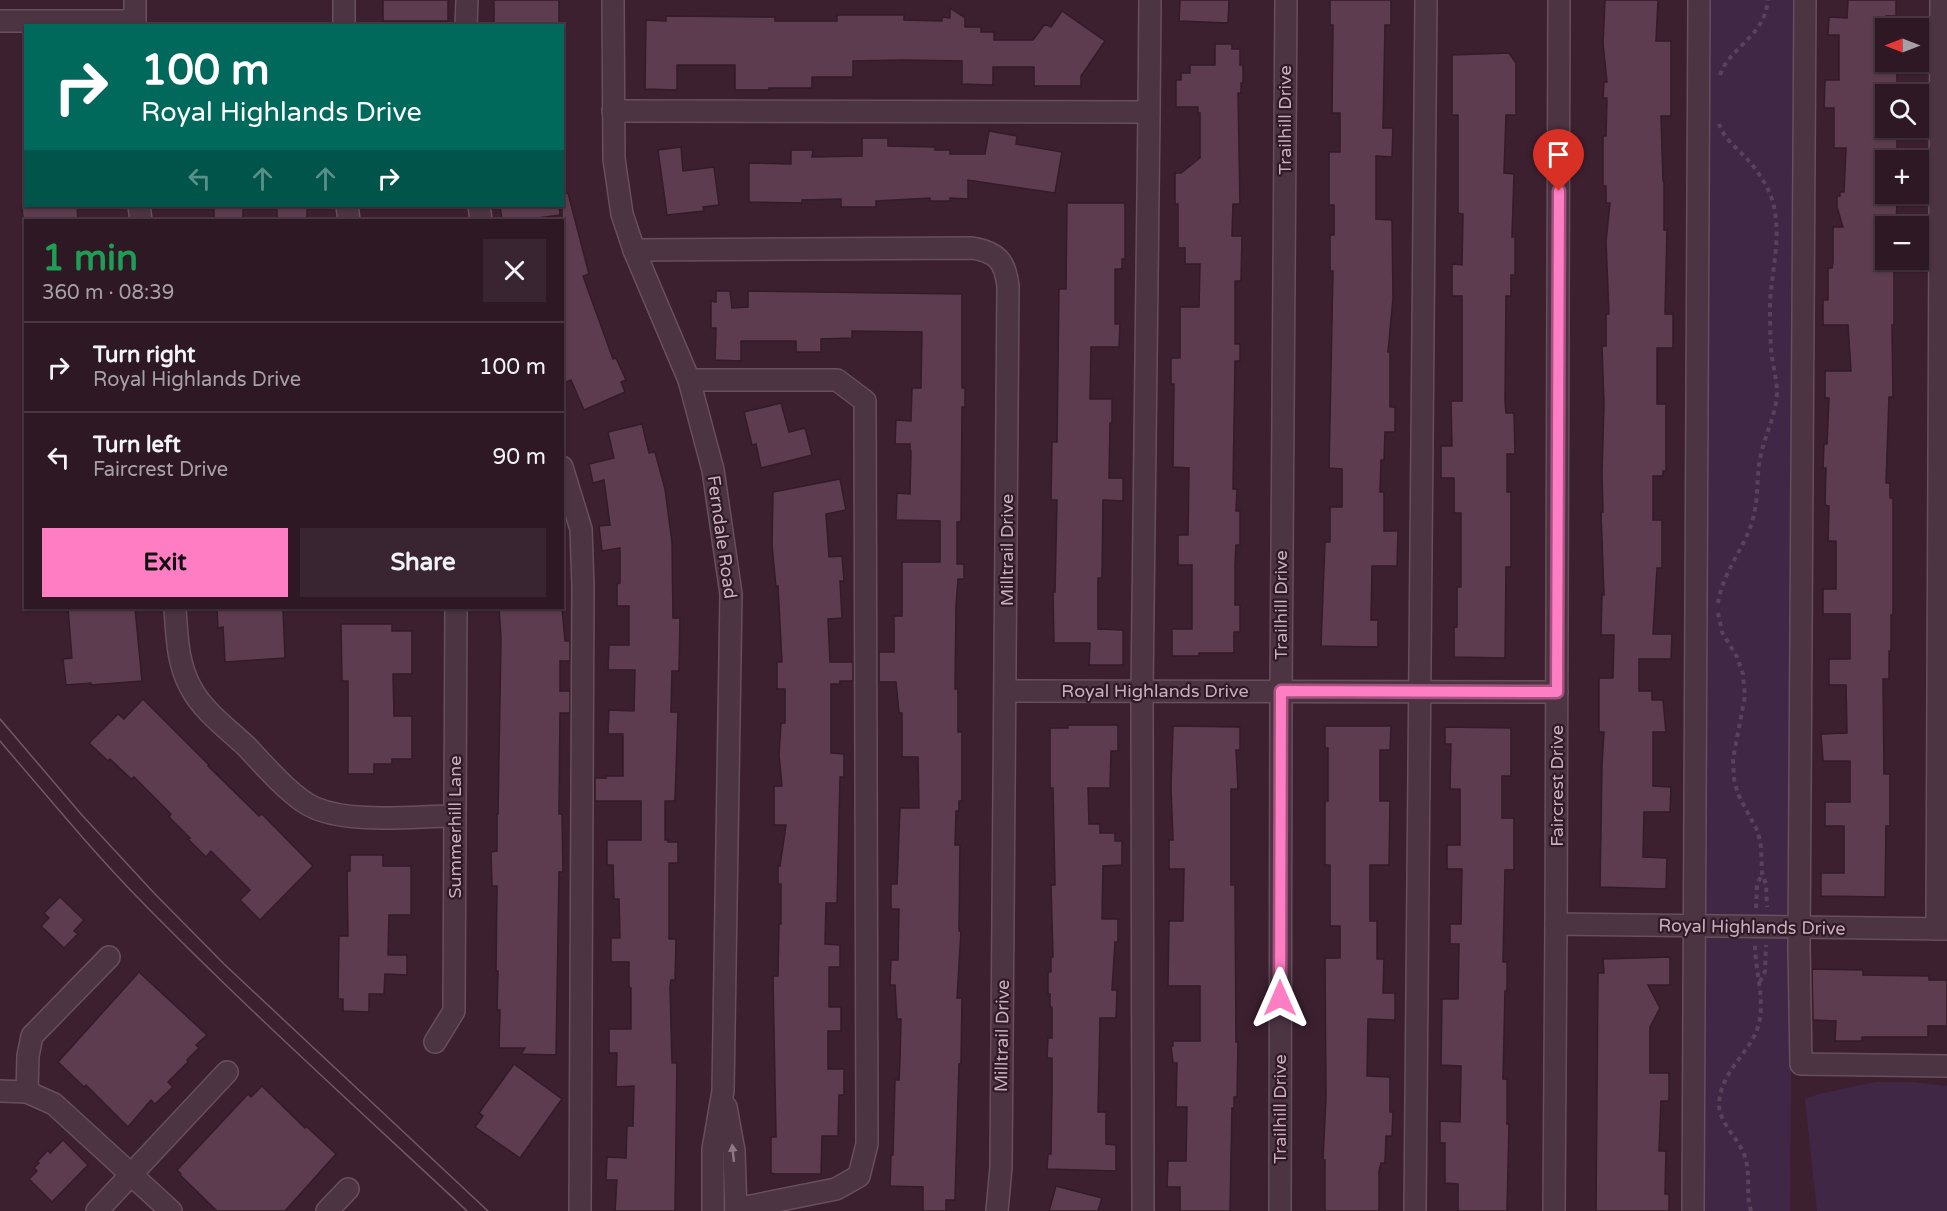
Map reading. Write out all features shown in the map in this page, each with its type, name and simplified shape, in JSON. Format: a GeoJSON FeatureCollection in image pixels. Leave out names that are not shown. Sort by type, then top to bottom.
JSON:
{"type":"FeatureCollection","features":[{"type":"Feature","properties":{"kind":"street"},"geometry":{"type":"LineString","coordinates":[[344,0],[344,24]]}},
{"type":"Feature","properties":{"kind":"street"},"geometry":{"type":"LineString","coordinates":[[466,24],[467,0]]}},
{"type":"Feature","properties":{"kind":"street","name":"Ferndale Road"},"geometry":{"type":"LineString","coordinates":[[613,0],[614,159],[622,214],[634,250],[689,380],[713,470],[731,594],[723,1091],[713,1149],[713,1211]]}},
{"type":"Feature","properties":{"kind":"street"},"geometry":{"type":"LineString","coordinates":[[1143,1211],[1142,691],[1150,0]]}},
{"type":"Feature","properties":{"kind":"street","name":"Trailhill Drive"},"geometry":{"type":"LineString","coordinates":[[1280,1211],[1286,0]]}},
{"type":"Feature","properties":{"kind":"street"},"geometry":{"type":"LineString","coordinates":[[1415,1211],[1426,0]]}},
{"type":"Feature","properties":{"kind":"street","name":"Faircrest Drive"},"geometry":{"type":"LineString","coordinates":[[1554,1211],[1559,0]]}},
{"type":"Feature","properties":{"kind":"street"},"geometry":{"type":"LineString","coordinates":[[1693,1211],[1699,0]]}},
{"type":"Feature","properties":{"kind":"street"},"geometry":{"type":"LineString","coordinates":[[1806,0],[1800,1064],[1947,1066]]}},
{"type":"Feature","properties":{"kind":"street"},"geometry":{"type":"LineString","coordinates":[[1941,0],[1942,929]]}},
{"type":"Feature","properties":{"kind":"street"},"geometry":{"type":"LineString","coordinates":[[0,21],[135,15]]}},
{"type":"Feature","properties":{"kind":"street"},"geometry":{"type":"LineString","coordinates":[[614,111],[1149,112]]}},
{"type":"Feature","properties":{"kind":"street","name":"Milltrail Drive"},"geometry":{"type":"LineString","coordinates":[[634,250],[972,248],[987,251],[999,258],[1006,271],[1008,286],[1006,691],[1001,1167],[997,1211]]}},
{"type":"Feature","properties":{"kind":"street"},"geometry":{"type":"LineString","coordinates":[[689,380],[837,380],[865,401],[867,1144],[859,1176],[836,1189],[736,1210]]}},
{"type":"Feature","properties":{"kind":"street"},"geometry":{"type":"LineString","coordinates":[[564,474],[581,529],[583,587],[580,1211]]}},
{"type":"Feature","properties":{"kind":"street"},"geometry":{"type":"LineString","coordinates":[[175,609],[181,664],[191,689],[208,709],[293,793],[313,807],[341,816],[455,816]]}},
{"type":"Feature","properties":{"kind":"street","name":"Summerhill Lane"},"geometry":{"type":"LineString","coordinates":[[435,1042],[454,1011],[456,609]]}},
{"type":"Feature","properties":{"kind":"street","name":"Royal Highlands Drive"},"geometry":{"type":"LineString","coordinates":[[1006,691],[1557,692]]}},
{"type":"Feature","properties":{"kind":"street","name":"Royal Highlands Drive"},"geometry":{"type":"LineString","coordinates":[[1556,924],[1942,929]]}},
{"type":"Feature","properties":{"kind":"street"},"geometry":{"type":"LineString","coordinates":[[27,1092],[28,1056],[32,1036],[109,957]]}},
{"type":"Feature","properties":{"kind":"street"},"geometry":{"type":"LineString","coordinates":[[97,1211],[227,1072]]}},
{"type":"Feature","properties":{"kind":"street"},"geometry":{"type":"LineString","coordinates":[[0,1091],[27,1092],[54,1104],[171,1211]]}},
{"type":"Feature","properties":{"kind":"street","name":"Ferndale Road"},"geometry":{"type":"LineString","coordinates":[[723,1091],[734,1151],[736,1210]]}},
{"type":"Feature","properties":{"kind":"street"},"geometry":{"type":"LineString","coordinates":[[327,1211],[348,1189]]}},
{"type":"Feature","properties":{"kind":"path"},"geometry":{"type":"LineString","coordinates":[[1717,83],[1729,58],[1750,39],[1758,28],[1768,0]]}},
{"type":"Feature","properties":{"kind":"path"},"geometry":{"type":"LineString","coordinates":[[1718,120],[1730,143],[1749,160],[1766,187],[1774,204],[1778,231],[1770,317],[1771,349],[1777,393],[1774,412],[1757,471],[1753,518],[1723,582],[1718,600],[1718,616],[1722,632],[1737,657],[1743,674],[1745,696],[1733,759],[1734,779],[1738,794],[1758,832],[1762,873]]}},
{"type":"Feature","properties":{"kind":"path"},"geometry":{"type":"LineString","coordinates":[[1751,1211],[1747,1163],[1723,1119],[1719,1106],[1721,1090],[1727,1074],[1757,1028],[1760,1017],[1760,982]]}},
{"type":"Feature","properties":{"kind":"shaded area"},"geometry":{"type":"Polygon","coordinates":[[[1696,0],[1799,0],[1790,1211],[1692,1211],[1696,0]]]}},
{"type":"Feature","properties":{"kind":"shaded area"},"geometry":{"type":"Polygon","coordinates":[[[1876,1082],[1912,1082],[1947,1086],[1947,1211],[1817,1211],[1805,1099],[1876,1082]]]}},
{"type":"Feature","properties":{"kind":"building"},"geometry":{"type":"Polygon","coordinates":[[[383,0],[448,0],[448,21],[383,21],[383,0]]]}},
{"type":"Feature","properties":{"kind":"building"},"geometry":{"type":"Polygon","coordinates":[[[494,0],[559,0],[559,23],[494,23],[494,0]]]}},
{"type":"Feature","properties":{"kind":"building"},"geometry":{"type":"Polygon","coordinates":[[[1180,0],[1229,0],[1228,23],[1179,21],[1180,0]]]}},
{"type":"Feature","properties":{"kind":"building"},"geometry":{"type":"Polygon","coordinates":[[[1330,0],[1391,0],[1391,25],[1385,25],[1383,128],[1393,128],[1392,157],[1376,156],[1376,219],[1392,220],[1393,298],[1388,352],[1390,352],[1390,407],[1395,407],[1395,432],[1385,432],[1380,492],[1384,492],[1384,531],[1398,531],[1397,566],[1372,566],[1371,620],[1378,620],[1378,647],[1321,646],[1325,542],[1330,542],[1330,507],[1342,507],[1342,469],[1329,468],[1333,271],[1330,271],[1330,235],[1334,235],[1334,205],[1329,205],[1329,152],[1340,152],[1340,113],[1332,113],[1333,25],[1330,25],[1330,0]]]}},
{"type":"Feature","properties":{"kind":"building"},"geometry":{"type":"Polygon","coordinates":[[[1605,0],[1658,0],[1656,41],[1671,41],[1671,116],[1661,116],[1664,230],[1667,230],[1665,314],[1673,314],[1673,348],[1657,348],[1657,404],[1666,404],[1666,471],[1663,471],[1663,476],[1653,476],[1653,520],[1662,520],[1662,568],[1657,568],[1653,634],[1672,634],[1671,659],[1639,659],[1639,691],[1652,691],[1652,700],[1663,700],[1666,732],[1653,732],[1653,786],[1671,787],[1670,812],[1644,812],[1643,857],[1667,858],[1666,889],[1600,887],[1604,732],[1599,732],[1599,678],[1613,678],[1614,635],[1601,635],[1602,594],[1604,595],[1601,512],[1603,512],[1604,403],[1602,346],[1606,346],[1606,314],[1609,314],[1606,242],[1610,203],[1606,203],[1606,186],[1603,186],[1603,136],[1606,136],[1607,98],[1603,98],[1604,82],[1607,82],[1603,43],[1605,0]]]}},
{"type":"Feature","properties":{"kind":"building"},"geometry":{"type":"Polygon","coordinates":[[[1848,0],[1896,0],[1896,16],[1875,18],[1875,72],[1897,72],[1897,77],[1897,84],[1875,84],[1875,138],[1897,138],[1897,150],[1875,150],[1875,204],[1897,204],[1896,216],[1875,216],[1875,270],[1894,270],[1893,397],[1889,397],[1886,483],[1890,483],[1890,498],[1893,498],[1893,615],[1891,615],[1889,679],[1883,679],[1884,774],[1890,774],[1890,826],[1886,826],[1885,897],[1821,896],[1821,873],[1844,873],[1844,826],[1825,826],[1825,802],[1850,802],[1850,761],[1823,761],[1821,734],[1847,733],[1846,685],[1829,685],[1829,659],[1850,659],[1850,614],[1823,614],[1823,589],[1836,589],[1836,541],[1828,541],[1829,506],[1825,505],[1826,468],[1823,468],[1824,444],[1827,444],[1829,398],[1825,398],[1825,371],[1851,371],[1848,325],[1823,325],[1823,300],[1828,300],[1828,268],[1832,268],[1833,262],[1833,227],[1843,227],[1837,207],[1837,196],[1840,196],[1840,192],[1844,192],[1846,148],[1834,148],[1834,108],[1824,108],[1825,80],[1839,80],[1839,35],[1828,35],[1829,17],[1847,18],[1848,0]]]}},
{"type":"Feature","properties":{"kind":"building"},"geometry":{"type":"Polygon","coordinates":[[[950,8],[965,18],[965,27],[981,27],[981,32],[994,32],[994,40],[1033,40],[1045,24],[1051,27],[1062,11],[1105,41],[1081,76],[1081,86],[1034,86],[1034,67],[993,67],[993,85],[962,84],[962,61],[904,60],[853,61],[853,77],[812,77],[812,88],[769,88],[769,90],[735,90],[735,65],[677,65],[677,90],[645,89],[646,20],[666,21],[666,16],[775,17],[775,21],[837,21],[837,15],[904,15],[904,20],[942,21],[942,17],[950,18],[950,8]]]}},
{"type":"Feature","properties":{"kind":"building"},"geometry":{"type":"Polygon","coordinates":[[[1215,44],[1232,44],[1232,49],[1240,49],[1240,65],[1243,65],[1243,83],[1241,83],[1241,93],[1238,93],[1240,204],[1233,204],[1232,236],[1242,236],[1241,281],[1235,281],[1235,344],[1240,344],[1240,361],[1235,361],[1233,489],[1237,489],[1236,511],[1240,511],[1240,545],[1236,545],[1235,605],[1240,605],[1240,632],[1234,632],[1234,653],[1172,656],[1172,629],[1192,629],[1192,565],[1178,565],[1178,535],[1188,535],[1189,468],[1173,467],[1174,384],[1171,384],[1171,358],[1180,358],[1180,307],[1199,307],[1200,264],[1185,264],[1185,248],[1178,248],[1175,173],[1181,173],[1200,158],[1200,113],[1198,113],[1198,107],[1176,107],[1176,80],[1181,80],[1181,73],[1190,73],[1190,65],[1215,65],[1215,44]]]}},
{"type":"Feature","properties":{"kind":"building"},"geometry":{"type":"Polygon","coordinates":[[[1509,53],[1516,63],[1516,115],[1506,115],[1504,173],[1514,174],[1512,237],[1515,237],[1515,275],[1511,275],[1511,296],[1506,296],[1505,401],[1506,413],[1514,413],[1515,454],[1507,454],[1507,492],[1511,492],[1511,567],[1506,567],[1505,658],[1454,657],[1457,587],[1461,587],[1461,513],[1454,513],[1454,478],[1441,478],[1441,446],[1452,446],[1451,401],[1462,401],[1462,296],[1452,296],[1452,264],[1462,265],[1463,214],[1458,213],[1458,115],[1452,115],[1452,55],[1509,53]]]}},
{"type":"Feature","properties":{"kind":"building"},"geometry":{"type":"Polygon","coordinates":[[[989,131],[1017,136],[1016,144],[1062,152],[1055,193],[968,180],[968,199],[950,198],[950,201],[930,201],[930,198],[876,201],[876,207],[841,207],[841,199],[802,200],[802,203],[749,202],[749,163],[791,164],[791,150],[813,150],[812,157],[862,156],[862,138],[888,138],[888,146],[935,147],[935,150],[950,150],[950,154],[985,154],[989,131]]]}},
{"type":"Feature","properties":{"kind":"building"},"geometry":{"type":"Polygon","coordinates":[[[681,147],[683,171],[714,167],[719,205],[703,207],[704,211],[667,215],[658,150],[681,147]]]}},
{"type":"Feature","properties":{"kind":"building"},"geometry":{"type":"Polygon","coordinates":[[[568,193],[589,274],[583,276],[613,359],[616,358],[626,380],[621,382],[625,392],[584,410],[571,380],[564,383],[564,219],[562,219],[562,207],[564,207],[564,194],[568,193]]]}},
{"type":"Feature","properties":{"kind":"building"},"geometry":{"type":"Polygon","coordinates":[[[1067,203],[1125,203],[1125,259],[1122,259],[1122,269],[1115,269],[1115,324],[1120,324],[1119,347],[1091,347],[1090,399],[1112,399],[1109,478],[1123,478],[1123,501],[1103,500],[1102,578],[1098,578],[1098,629],[1123,630],[1123,665],[1089,665],[1090,643],[1054,643],[1053,592],[1055,592],[1057,500],[1051,500],[1052,442],[1057,442],[1059,289],[1066,289],[1067,203]]]}},
{"type":"Feature","properties":{"kind":"building"},"geometry":{"type":"Polygon","coordinates":[[[22,206],[77,207],[78,219],[23,220],[22,206]]]}},
{"type":"Feature","properties":{"kind":"building"},"geometry":{"type":"Polygon","coordinates":[[[214,207],[243,207],[243,219],[214,219],[214,207]]]}},
{"type":"Feature","properties":{"kind":"building"},"geometry":{"type":"Polygon","coordinates":[[[277,207],[307,207],[307,219],[277,219],[277,207]]]}},
{"type":"Feature","properties":{"kind":"building"},"geometry":{"type":"Polygon","coordinates":[[[500,207],[559,207],[560,215],[530,219],[502,219],[500,207]]]}},
{"type":"Feature","properties":{"kind":"building"},"geometry":{"type":"Polygon","coordinates":[[[716,291],[730,291],[732,308],[748,307],[748,291],[962,294],[962,388],[965,388],[965,407],[962,407],[961,522],[957,522],[957,564],[964,564],[964,579],[958,579],[955,689],[958,689],[958,732],[962,732],[962,801],[959,801],[959,811],[956,811],[955,845],[960,845],[959,931],[961,931],[957,998],[962,998],[961,1064],[959,1064],[955,1200],[946,1200],[946,1211],[923,1211],[923,1187],[890,1186],[895,1080],[899,1080],[901,1019],[897,1019],[895,985],[890,985],[891,960],[898,960],[899,909],[891,909],[891,884],[897,884],[900,808],[919,808],[918,757],[902,757],[902,713],[899,713],[896,682],[879,682],[879,652],[894,652],[894,616],[902,616],[902,562],[940,562],[940,521],[896,520],[897,493],[910,494],[911,451],[910,444],[895,444],[896,420],[911,421],[912,388],[921,388],[922,332],[852,331],[852,338],[821,339],[821,352],[796,352],[796,341],[741,341],[741,361],[715,360],[716,328],[711,328],[711,301],[716,302],[716,291]]]}},
{"type":"Feature","properties":{"kind":"building"},"geometry":{"type":"Polygon","coordinates":[[[781,403],[789,432],[805,428],[812,455],[761,468],[756,444],[752,445],[744,412],[781,403]]]}},
{"type":"Feature","properties":{"kind":"building"},"geometry":{"type":"Polygon","coordinates":[[[642,424],[649,453],[655,452],[665,489],[672,542],[673,618],[680,618],[679,671],[672,671],[671,712],[678,712],[675,801],[665,801],[665,840],[678,842],[678,863],[669,863],[669,939],[676,939],[675,980],[671,980],[670,987],[672,1063],[677,1063],[675,1211],[615,1211],[617,1180],[606,1180],[607,1157],[626,1158],[627,1126],[633,1126],[634,1086],[616,1087],[617,1053],[609,1053],[609,1029],[631,1029],[631,988],[629,987],[629,962],[611,962],[611,938],[620,938],[619,899],[614,899],[613,865],[607,865],[607,840],[641,840],[641,801],[595,801],[595,778],[623,776],[623,734],[608,734],[609,710],[634,711],[635,670],[608,670],[609,645],[629,645],[629,606],[617,606],[617,584],[620,583],[620,548],[602,551],[599,526],[610,525],[604,480],[593,483],[589,464],[614,458],[608,432],[642,424]]]}},
{"type":"Feature","properties":{"kind":"building"},"geometry":{"type":"Polygon","coordinates":[[[840,479],[846,510],[826,514],[829,557],[842,556],[844,581],[840,581],[842,618],[828,619],[830,662],[853,662],[853,681],[831,684],[831,753],[844,754],[844,777],[840,777],[837,903],[826,903],[825,944],[840,945],[840,967],[829,967],[829,1007],[841,1007],[841,1031],[828,1031],[828,1069],[844,1069],[844,1095],[839,1095],[838,1136],[822,1136],[821,1174],[775,1174],[771,1173],[771,1137],[776,1137],[773,976],[778,976],[781,884],[778,884],[778,866],[780,866],[786,825],[774,825],[774,786],[782,786],[779,755],[781,723],[785,723],[785,689],[777,689],[777,662],[782,662],[778,586],[776,587],[772,545],[773,492],[840,479]]]}},
{"type":"Feature","properties":{"kind":"building"},"geometry":{"type":"Polygon","coordinates":[[[68,609],[135,609],[142,681],[66,685],[63,659],[72,658],[68,609]]]}},
{"type":"Feature","properties":{"kind":"building"},"geometry":{"type":"Polygon","coordinates":[[[217,609],[283,609],[285,658],[225,662],[223,627],[218,628],[217,609]]]}},
{"type":"Feature","properties":{"kind":"building"},"geometry":{"type":"Polygon","coordinates":[[[499,609],[562,609],[565,641],[570,641],[570,661],[560,661],[560,691],[570,691],[570,713],[560,713],[559,814],[562,814],[563,872],[559,872],[556,1055],[521,1054],[525,1048],[499,1048],[500,1010],[497,1010],[498,971],[496,971],[497,886],[492,886],[491,852],[497,851],[501,639],[499,609]]]}},
{"type":"Feature","properties":{"kind":"building"},"geometry":{"type":"Polygon","coordinates":[[[341,624],[392,624],[392,631],[412,631],[412,674],[393,674],[394,716],[412,716],[412,759],[392,759],[392,764],[374,764],[374,774],[348,774],[348,681],[342,681],[341,624]]]}},
{"type":"Feature","properties":{"kind":"building"},"geometry":{"type":"Polygon","coordinates":[[[143,699],[208,766],[259,816],[262,814],[313,866],[260,920],[240,900],[250,890],[211,851],[206,857],[169,817],[171,814],[134,777],[131,779],[89,743],[118,714],[124,719],[143,699]]]}},
{"type":"Feature","properties":{"kind":"building"},"geometry":{"type":"Polygon","coordinates":[[[1068,725],[1118,725],[1118,751],[1111,751],[1110,788],[1088,788],[1089,824],[1100,824],[1100,833],[1115,833],[1115,841],[1122,841],[1122,865],[1103,866],[1102,919],[1118,919],[1118,942],[1115,942],[1112,990],[1117,990],[1116,1018],[1100,1018],[1098,1112],[1106,1112],[1106,1144],[1116,1145],[1116,1171],[1047,1169],[1048,1154],[1051,1154],[1052,1092],[1052,1058],[1047,1058],[1048,1038],[1052,1038],[1052,1007],[1050,1007],[1050,994],[1048,994],[1048,972],[1051,972],[1051,957],[1053,957],[1051,885],[1055,885],[1053,788],[1050,788],[1050,728],[1068,728],[1068,725]]]}},
{"type":"Feature","properties":{"kind":"building"},"geometry":{"type":"Polygon","coordinates":[[[1173,726],[1240,727],[1240,750],[1236,750],[1238,789],[1231,789],[1231,885],[1235,885],[1236,1042],[1238,1042],[1237,1097],[1234,1097],[1234,1108],[1232,1108],[1230,1211],[1180,1211],[1180,1187],[1167,1187],[1168,1161],[1186,1161],[1187,1107],[1176,1107],[1177,1063],[1173,1063],[1171,1046],[1173,1046],[1173,1041],[1200,1041],[1200,986],[1168,986],[1169,921],[1183,921],[1184,869],[1169,869],[1169,840],[1173,840],[1171,788],[1173,726]]]}},
{"type":"Feature","properties":{"kind":"building"},"geometry":{"type":"Polygon","coordinates":[[[1325,726],[1391,726],[1390,750],[1380,750],[1380,801],[1390,801],[1389,865],[1370,865],[1370,921],[1377,921],[1377,959],[1384,959],[1383,993],[1395,993],[1395,1020],[1368,1019],[1367,1076],[1390,1077],[1390,1112],[1393,1112],[1392,1136],[1386,1136],[1385,1163],[1381,1163],[1379,1171],[1379,1211],[1325,1211],[1325,1160],[1323,1160],[1326,1098],[1325,958],[1340,958],[1340,926],[1330,926],[1330,865],[1325,865],[1328,748],[1325,748],[1325,726]]]}},
{"type":"Feature","properties":{"kind":"building"},"geometry":{"type":"Polygon","coordinates":[[[1445,727],[1511,728],[1511,776],[1502,776],[1502,818],[1514,818],[1514,870],[1505,870],[1503,962],[1507,962],[1503,1079],[1507,1079],[1507,1124],[1509,1124],[1507,1211],[1458,1211],[1458,1184],[1445,1183],[1445,1143],[1440,1143],[1440,1121],[1460,1122],[1461,1066],[1441,1065],[1442,999],[1458,999],[1459,944],[1450,944],[1450,924],[1461,924],[1462,869],[1447,869],[1447,845],[1460,845],[1460,789],[1450,789],[1451,744],[1445,744],[1445,727]]]}},
{"type":"Feature","properties":{"kind":"building"},"geometry":{"type":"Polygon","coordinates":[[[350,855],[383,855],[383,866],[411,866],[411,915],[389,915],[388,955],[407,955],[407,975],[385,974],[384,994],[369,994],[369,1012],[343,1011],[343,999],[338,999],[339,936],[348,936],[347,871],[350,871],[350,855]]]}},
{"type":"Feature","properties":{"kind":"building"},"geometry":{"type":"Polygon","coordinates":[[[60,897],[84,920],[74,931],[78,934],[64,948],[41,926],[49,918],[44,913],[60,897]]]}},
{"type":"Feature","properties":{"kind":"building"},"geometry":{"type":"Polygon","coordinates":[[[1670,957],[1670,985],[1648,985],[1660,1008],[1650,1027],[1650,1073],[1669,1073],[1669,1101],[1661,1101],[1659,1151],[1666,1151],[1665,1194],[1669,1194],[1669,1211],[1596,1211],[1598,973],[1604,973],[1603,959],[1670,957]]]}},
{"type":"Feature","properties":{"kind":"building"},"geometry":{"type":"Polygon","coordinates":[[[1812,969],[1863,970],[1863,975],[1929,976],[1929,980],[1947,980],[1947,1026],[1928,1026],[1928,1037],[1862,1037],[1862,1041],[1835,1041],[1836,1021],[1813,1020],[1812,969]]]}},
{"type":"Feature","properties":{"kind":"building"},"geometry":{"type":"Polygon","coordinates":[[[139,972],[207,1035],[196,1045],[199,1048],[187,1060],[188,1062],[168,1082],[173,1087],[155,1104],[151,1100],[128,1127],[86,1085],[84,1087],[58,1062],[139,972]]]}},
{"type":"Feature","properties":{"kind":"building"},"geometry":{"type":"Polygon","coordinates":[[[514,1064],[562,1099],[520,1158],[475,1127],[483,1116],[479,1113],[514,1064]]]}},
{"type":"Feature","properties":{"kind":"building"},"geometry":{"type":"Polygon","coordinates":[[[262,1086],[305,1128],[306,1126],[336,1154],[285,1211],[217,1211],[177,1170],[248,1094],[251,1097],[262,1086]]]}},
{"type":"Feature","properties":{"kind":"building"},"geometry":{"type":"Polygon","coordinates":[[[63,1140],[88,1165],[52,1202],[29,1179],[37,1171],[34,1168],[39,1163],[37,1162],[48,1150],[50,1153],[63,1140]]]}},
{"type":"Feature","properties":{"kind":"building"},"geometry":{"type":"Polygon","coordinates":[[[1056,1186],[1102,1198],[1098,1211],[1049,1211],[1056,1186]]]}},
{"type":"Feature","properties":{"kind":"tram line"},"geometry":{"type":"LineString","coordinates":[[0,719],[81,814],[224,964],[488,1211]]}},
{"type":"Feature","properties":{"kind":"tram line"},"geometry":{"type":"LineString","coordinates":[[0,741],[88,844],[144,904],[263,1021],[467,1211]]}},
{"type":"Feature","properties":{"kind":"route"},"geometry":{"type":"LineString","coordinates":[[1280,998],[1281,691],[1557,692],[1559,191]]}}]}
